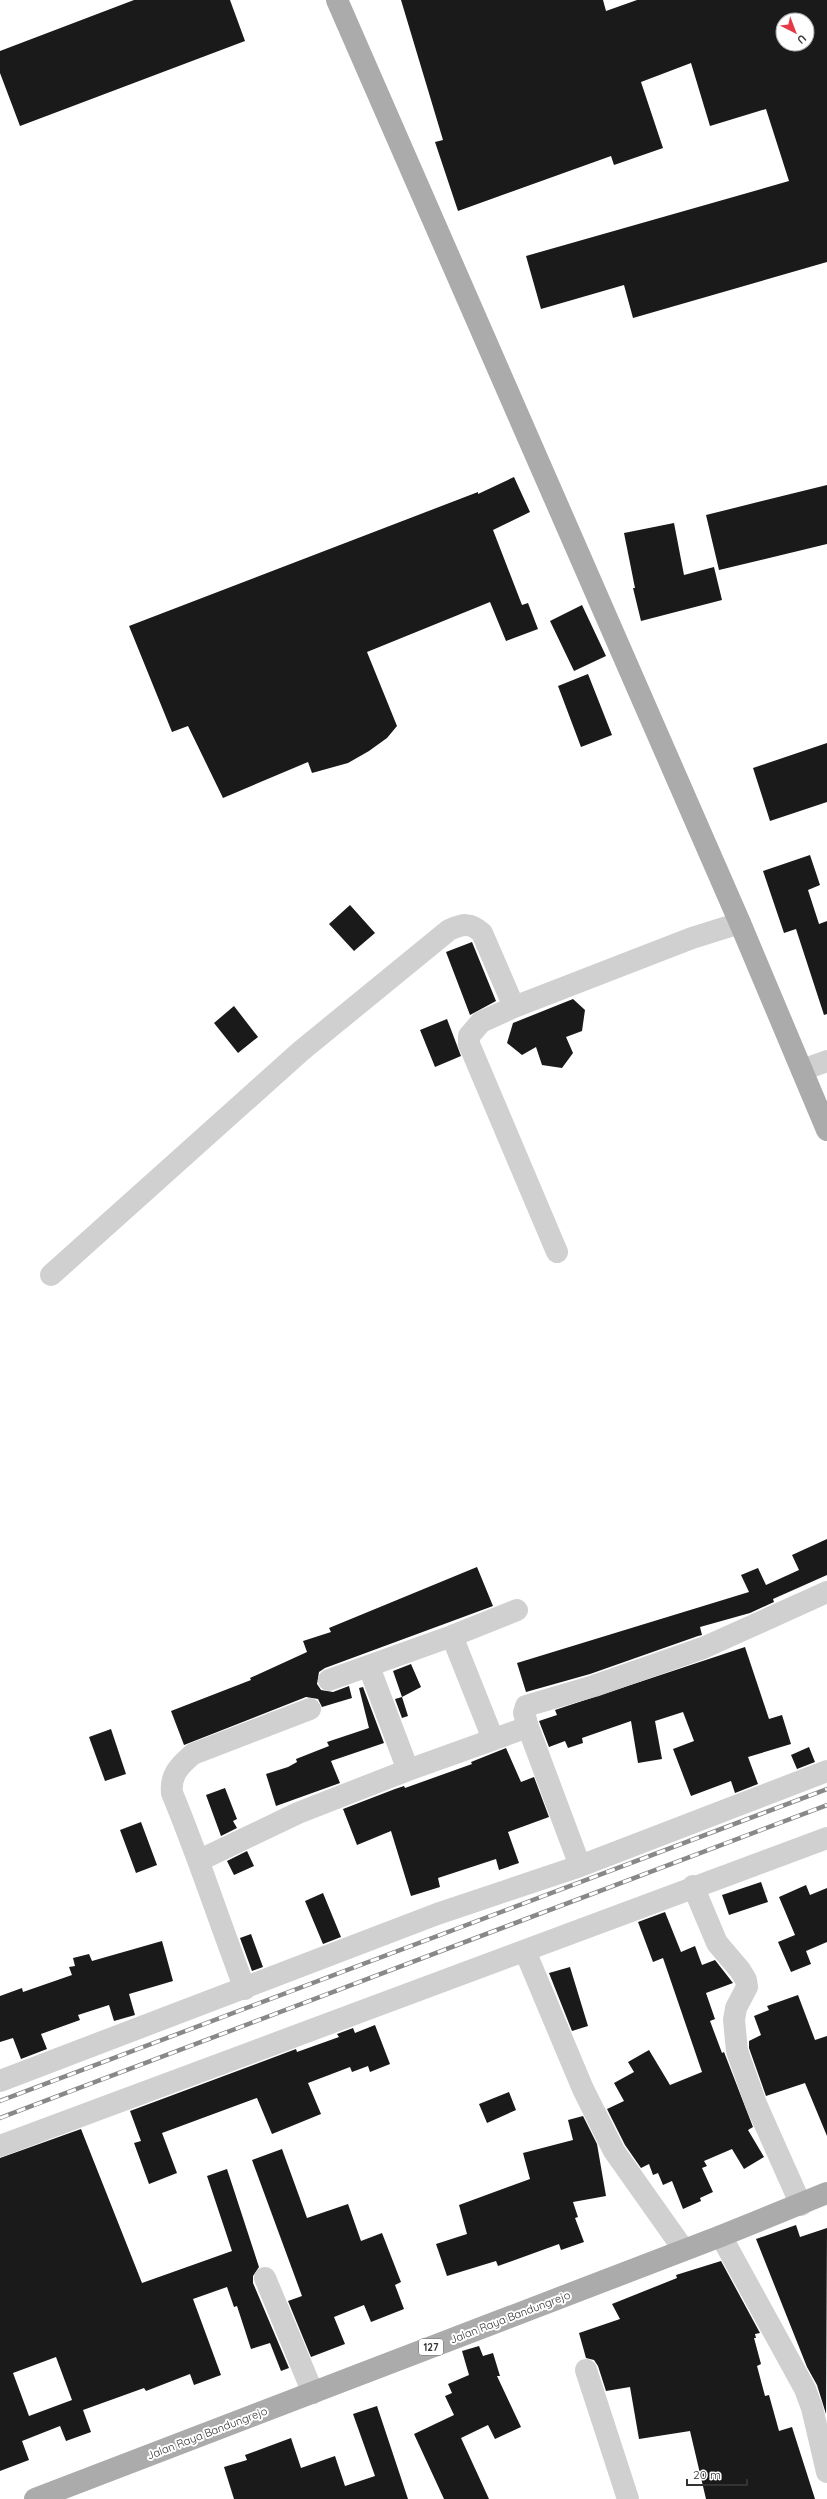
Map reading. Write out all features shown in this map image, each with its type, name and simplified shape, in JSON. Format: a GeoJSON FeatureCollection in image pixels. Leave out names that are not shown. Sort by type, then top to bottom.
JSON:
{"type":"FeatureCollection","features":[{"type":"Feature","properties":{"kind":"main road"},"geometry":{"type":"LineString","coordinates":[[337,0],[740,923],[827,1130]]}},
{"type":"Feature","properties":{"kind":"main road","name":"Jalan Raya Bandungrejo"},"geometry":{"type":"LineString","coordinates":[[35,2499],[722,2236],[801,2205],[827,2193]]}},
{"type":"Feature","properties":{"kind":"street"},"geometry":{"type":"LineString","coordinates":[[557,1252],[469,1044],[469,1036],[481,1022],[514,1007],[692,938],[740,923]]}},
{"type":"Feature","properties":{"kind":"street"},"geometry":{"type":"LineString","coordinates":[[52,1275],[295,1056],[449,930],[462,924],[474,925],[482,933],[514,1007]]}},
{"type":"Feature","properties":{"kind":"street"},"geometry":{"type":"LineString","coordinates":[[802,1070],[827,1061]]}},
{"type":"Feature","properties":{"kind":"street"},"geometry":{"type":"LineString","coordinates":[[580,1866],[528,1727],[524,1713],[526,1706],[594,1686],[702,1648],[827,1592]]}},
{"type":"Feature","properties":{"kind":"street"},"geometry":{"type":"LineString","coordinates":[[328,1680],[369,1667],[517,1610]]}},
{"type":"Feature","properties":{"kind":"street"},"geometry":{"type":"LineString","coordinates":[[452,1636],[493,1740]]}},
{"type":"Feature","properties":{"kind":"street"},"geometry":{"type":"LineString","coordinates":[[369,1667],[408,1770]]}},
{"type":"Feature","properties":{"kind":"street"},"geometry":{"type":"LineString","coordinates":[[245,1988],[217,1915],[200,1860],[172,1793],[171,1783],[179,1766],[193,1754],[310,1709]]}},
{"type":"Feature","properties":{"kind":"street"},"geometry":{"type":"LineString","coordinates":[[200,1860],[298,1813],[408,1770],[528,1727]]}},
{"type":"Feature","properties":{"kind":"street"},"geometry":{"type":"LineString","coordinates":[[0,2081],[137,2027],[245,1988],[436,1914],[580,1866],[827,1771]]}},
{"type":"Feature","properties":{"kind":"street"},"geometry":{"type":"LineString","coordinates":[[0,2146],[526,1951],[693,1886],[827,1838]]}},
{"type":"Feature","properties":{"kind":"street"},"geometry":{"type":"LineString","coordinates":[[693,1886],[718,1943],[740,1970],[746,1980],[747,1987],[736,2008],[734,2020],[737,2051],[756,2104],[801,2205]]}},
{"type":"Feature","properties":{"kind":"street"},"geometry":{"type":"LineString","coordinates":[[526,1951],[580,2083],[614,2151],[684,2250]]}},
{"type":"Feature","properties":{"kind":"street"},"geometry":{"type":"LineString","coordinates":[[722,2236],[805,2389],[812,2408],[827,2472]]}},
{"type":"Feature","properties":{"kind":"street"},"geometry":{"type":"LineString","coordinates":[[265,2278],[313,2393]]}},
{"type":"Feature","properties":{"kind":"street"},"geometry":{"type":"LineString","coordinates":[[586,2370],[628,2499]]}},
{"type":"Feature","properties":{"kind":"building"},"geometry":{"type":"Polygon","coordinates":[[[134,0],[230,0],[245,41],[20,126],[0,73],[0,51],[134,0]]]}},
{"type":"Feature","properties":{"kind":"building"},"geometry":{"type":"Polygon","coordinates":[[[401,0],[603,0],[606,11],[637,0],[827,0],[827,262],[633,318],[624,285],[541,309],[526,256],[789,181],[766,109],[710,126],[691,63],[641,82],[663,148],[614,165],[611,156],[458,211],[435,142],[443,140],[401,0]]]}},
{"type":"Feature","properties":{"kind":"building"},"geometry":{"type":"Polygon","coordinates":[[[514,477],[530,512],[493,530],[522,605],[528,603],[538,629],[506,641],[490,602],[367,652],[397,726],[387,738],[369,751],[348,763],[312,773],[308,762],[223,798],[188,726],[172,732],[129,626],[478,492],[478,494],[514,477]]]}},
{"type":"Feature","properties":{"kind":"building"},"geometry":{"type":"Polygon","coordinates":[[[827,485],[827,544],[719,570],[706,515],[827,485]]]}},
{"type":"Feature","properties":{"kind":"building"},"geometry":{"type":"Polygon","coordinates":[[[674,523],[684,575],[714,567],[722,600],[641,621],[633,588],[635,588],[624,533],[674,523]]]}},
{"type":"Feature","properties":{"kind":"building"},"geometry":{"type":"Polygon","coordinates":[[[582,605],[606,656],[574,671],[550,621],[582,605]]]}},
{"type":"Feature","properties":{"kind":"building"},"geometry":{"type":"Polygon","coordinates":[[[588,674],[612,735],[581,747],[558,686],[588,674]]]}},
{"type":"Feature","properties":{"kind":"building"},"geometry":{"type":"Polygon","coordinates":[[[827,743],[827,802],[770,821],[753,768],[827,743]]]}},
{"type":"Feature","properties":{"kind":"building"},"geometry":{"type":"Polygon","coordinates":[[[810,855],[820,885],[808,890],[819,924],[827,921],[827,1014],[824,1015],[796,929],[784,933],[763,871],[810,855]]]}},
{"type":"Feature","properties":{"kind":"building"},"geometry":{"type":"Polygon","coordinates":[[[350,905],[375,933],[354,951],[329,924],[350,905]]]}},
{"type":"Feature","properties":{"kind":"building"},"geometry":{"type":"Polygon","coordinates":[[[472,942],[496,1001],[470,1015],[446,952],[472,942]]]}},
{"type":"Feature","properties":{"kind":"building"},"geometry":{"type":"Polygon","coordinates":[[[573,999],[585,1010],[582,1031],[566,1037],[573,1053],[562,1068],[542,1065],[536,1047],[522,1055],[507,1043],[513,1023],[573,999]]]}},
{"type":"Feature","properties":{"kind":"building"},"geometry":{"type":"Polygon","coordinates":[[[234,1006],[258,1037],[238,1053],[214,1023],[234,1006]]]}},
{"type":"Feature","properties":{"kind":"building"},"geometry":{"type":"Polygon","coordinates":[[[447,1019],[461,1056],[435,1067],[420,1030],[447,1019]]]}},
{"type":"Feature","properties":{"kind":"building"},"geometry":{"type":"Polygon","coordinates":[[[827,1539],[827,1575],[773,1599],[774,1602],[750,1613],[700,1627],[702,1635],[590,1674],[526,1692],[517,1663],[749,1592],[741,1575],[758,1568],[766,1585],[799,1570],[792,1555],[827,1539]]]}},
{"type":"Feature","properties":{"kind":"building"},"geometry":{"type":"Polygon","coordinates":[[[477,1567],[493,1606],[325,1668],[319,1672],[317,1684],[321,1690],[333,1692],[349,1686],[352,1698],[322,1707],[318,1699],[306,1697],[184,1745],[171,1711],[251,1680],[250,1678],[307,1652],[303,1641],[331,1632],[329,1628],[477,1567]]]}},
{"type":"Feature","properties":{"kind":"building"},"geometry":{"type":"Polygon","coordinates":[[[745,1647],[769,1719],[782,1715],[791,1744],[748,1757],[758,1784],[735,1793],[731,1781],[691,1796],[673,1749],[694,1741],[683,1712],[655,1721],[662,1759],[638,1763],[631,1721],[582,1738],[583,1743],[568,1748],[565,1741],[549,1747],[539,1721],[557,1715],[555,1710],[745,1647]]]}},
{"type":"Feature","properties":{"kind":"building"},"geometry":{"type":"Polygon","coordinates":[[[411,1664],[421,1687],[402,1697],[393,1671],[411,1664]]]}},
{"type":"Feature","properties":{"kind":"building"},"geometry":{"type":"Polygon","coordinates":[[[363,1687],[384,1743],[331,1761],[340,1783],[276,1806],[266,1774],[288,1767],[297,1762],[296,1759],[329,1746],[327,1742],[369,1728],[359,1688],[363,1687]]]}},
{"type":"Feature","properties":{"kind":"building"},"geometry":{"type":"Polygon","coordinates":[[[402,1697],[408,1716],[402,1718],[395,1699],[402,1697]]]}},
{"type":"Feature","properties":{"kind":"building"},"geometry":{"type":"Polygon","coordinates":[[[111,1729],[126,1774],[105,1781],[89,1737],[111,1729]]]}},
{"type":"Feature","properties":{"kind":"building"},"geometry":{"type":"Polygon","coordinates":[[[809,1747],[815,1762],[797,1769],[791,1755],[809,1747]]]}},
{"type":"Feature","properties":{"kind":"building"},"geometry":{"type":"Polygon","coordinates":[[[506,1748],[521,1782],[534,1777],[549,1817],[508,1832],[519,1863],[499,1870],[496,1859],[438,1878],[440,1887],[411,1896],[391,1831],[357,1845],[343,1809],[395,1789],[404,1786],[405,1788],[472,1764],[471,1762],[506,1748]]]}},
{"type":"Feature","properties":{"kind":"building"},"geometry":{"type":"Polygon","coordinates":[[[225,1788],[237,1819],[233,1821],[237,1828],[221,1836],[206,1795],[225,1788]]]}},
{"type":"Feature","properties":{"kind":"building"},"geometry":{"type":"Polygon","coordinates":[[[141,1822],[157,1865],[136,1873],[120,1830],[141,1822]]]}},
{"type":"Feature","properties":{"kind":"building"},"geometry":{"type":"Polygon","coordinates":[[[247,1851],[254,1866],[234,1875],[227,1861],[247,1851]]]}},
{"type":"Feature","properties":{"kind":"building"},"geometry":{"type":"Polygon","coordinates":[[[761,1882],[768,1902],[729,1915],[722,1895],[761,1882]]]}},
{"type":"Feature","properties":{"kind":"building"},"geometry":{"type":"Polygon","coordinates":[[[806,1885],[810,1895],[827,1888],[827,1942],[806,1951],[811,1964],[791,1972],[778,1942],[795,1935],[779,1897],[806,1885]]]}},
{"type":"Feature","properties":{"kind":"building"},"geometry":{"type":"Polygon","coordinates":[[[323,1893],[341,1937],[323,1944],[305,1901],[323,1893]]]}},
{"type":"Feature","properties":{"kind":"building"},"geometry":{"type":"Polygon","coordinates":[[[665,1912],[681,1952],[695,1946],[702,1965],[715,1960],[733,1983],[706,1993],[715,2019],[710,2021],[722,2053],[724,2052],[753,2127],[748,2130],[764,2157],[744,2169],[732,2149],[704,2161],[707,2166],[702,2168],[713,2192],[700,2198],[701,2201],[683,2209],[672,2181],[663,2185],[658,2173],[653,2175],[649,2164],[641,2168],[625,2145],[607,2109],[624,2101],[614,2083],[634,2072],[628,2062],[649,2050],[670,2085],[702,2072],[663,1958],[653,1962],[638,1922],[665,1912]]]}},
{"type":"Feature","properties":{"kind":"building"},"geometry":{"type":"Polygon","coordinates":[[[251,1934],[263,1967],[252,1971],[240,1938],[251,1934]]]}},
{"type":"Feature","properties":{"kind":"building"},"geometry":{"type":"Polygon","coordinates":[[[162,1941],[173,1981],[129,1994],[135,2015],[114,2021],[109,2005],[78,2015],[80,2020],[41,2034],[47,2049],[21,2059],[13,2038],[0,2042],[0,1996],[22,1988],[23,1992],[72,1975],[69,1967],[75,1966],[73,1958],[89,1954],[92,1961],[162,1941]]]}},
{"type":"Feature","properties":{"kind":"building"},"geometry":{"type":"Polygon","coordinates":[[[570,1967],[588,2026],[572,2031],[549,1973],[570,1967]]]}},
{"type":"Feature","properties":{"kind":"building"},"geometry":{"type":"Polygon","coordinates":[[[798,1995],[815,2040],[827,2036],[827,2136],[805,2083],[766,2096],[749,2048],[749,2041],[761,2035],[754,2016],[769,2010],[767,2006],[798,1995]]]}},
{"type":"Feature","properties":{"kind":"building"},"geometry":{"type":"Polygon","coordinates":[[[375,2025],[390,2064],[370,2072],[368,2066],[352,2072],[350,2067],[308,2083],[321,2114],[272,2134],[257,2098],[162,2133],[177,2173],[149,2184],[134,2143],[141,2141],[130,2111],[296,2049],[297,2052],[339,2037],[337,2034],[353,2028],[355,2033],[375,2025]]]}},
{"type":"Feature","properties":{"kind":"building"},"geometry":{"type":"Polygon","coordinates":[[[509,2092],[516,2110],[487,2123],[479,2104],[509,2092]]]}},
{"type":"Feature","properties":{"kind":"building"},"geometry":{"type":"Polygon","coordinates":[[[583,2116],[597,2144],[606,2196],[573,2202],[578,2217],[575,2218],[584,2242],[561,2250],[559,2244],[498,2266],[496,2261],[447,2276],[436,2244],[467,2234],[459,2205],[530,2179],[523,2153],[573,2140],[568,2120],[583,2116]]]}},
{"type":"Feature","properties":{"kind":"building"},"geometry":{"type":"Polygon","coordinates":[[[81,2129],[142,2283],[232,2251],[207,2176],[227,2169],[259,2267],[253,2276],[253,2283],[289,2368],[281,2371],[270,2343],[251,2349],[237,2306],[234,2307],[227,2287],[193,2299],[221,2375],[194,2385],[190,2374],[146,2391],[144,2388],[83,2410],[91,2432],[66,2441],[60,2426],[22,2441],[29,2460],[0,2471],[0,2158],[81,2129]],[[56,2357],[13,2373],[29,2416],[72,2400],[56,2357]]]}},
{"type":"Feature","properties":{"kind":"building"},"geometry":{"type":"Polygon","coordinates":[[[282,2149],[307,2218],[348,2204],[361,2241],[382,2233],[401,2282],[395,2285],[404,2309],[371,2322],[364,2305],[334,2317],[345,2344],[311,2357],[288,2301],[302,2296],[252,2160],[282,2149]]]}},
{"type":"Feature","properties":{"kind":"building"},"geometry":{"type":"Polygon","coordinates":[[[796,2225],[800,2237],[827,2228],[826,2414],[817,2385],[807,2367],[756,2239],[796,2225]]]}},
{"type":"Feature","properties":{"kind":"building"},"geometry":{"type":"Polygon","coordinates":[[[721,2261],[760,2333],[755,2334],[756,2338],[754,2338],[761,2364],[757,2366],[765,2396],[769,2395],[779,2431],[792,2427],[815,2499],[706,2499],[690,2431],[639,2439],[630,2387],[606,2391],[598,2366],[594,2360],[586,2358],[579,2333],[620,2319],[612,2304],[677,2278],[676,2275],[721,2261]]]}},
{"type":"Feature","properties":{"kind":"building"},"geometry":{"type":"Polygon","coordinates":[[[479,2346],[483,2356],[493,2353],[500,2376],[497,2376],[521,2427],[495,2439],[488,2425],[461,2438],[489,2499],[444,2499],[414,2434],[454,2415],[445,2396],[452,2393],[448,2384],[469,2375],[462,2351],[479,2346]]]}},
{"type":"Feature","properties":{"kind":"building"},"geometry":{"type":"Polygon","coordinates":[[[377,2406],[408,2499],[234,2499],[224,2467],[247,2460],[245,2455],[291,2438],[301,2468],[335,2456],[345,2486],[375,2476],[353,2414],[377,2406]]]}},
{"type":"Feature","properties":{"kind":"railway"},"geometry":{"type":"LineString","coordinates":[[0,2101],[827,1789]]}},
{"type":"Feature","properties":{"kind":"railway"},"geometry":{"type":"LineString","coordinates":[[0,2118],[827,1805]]}}]}
